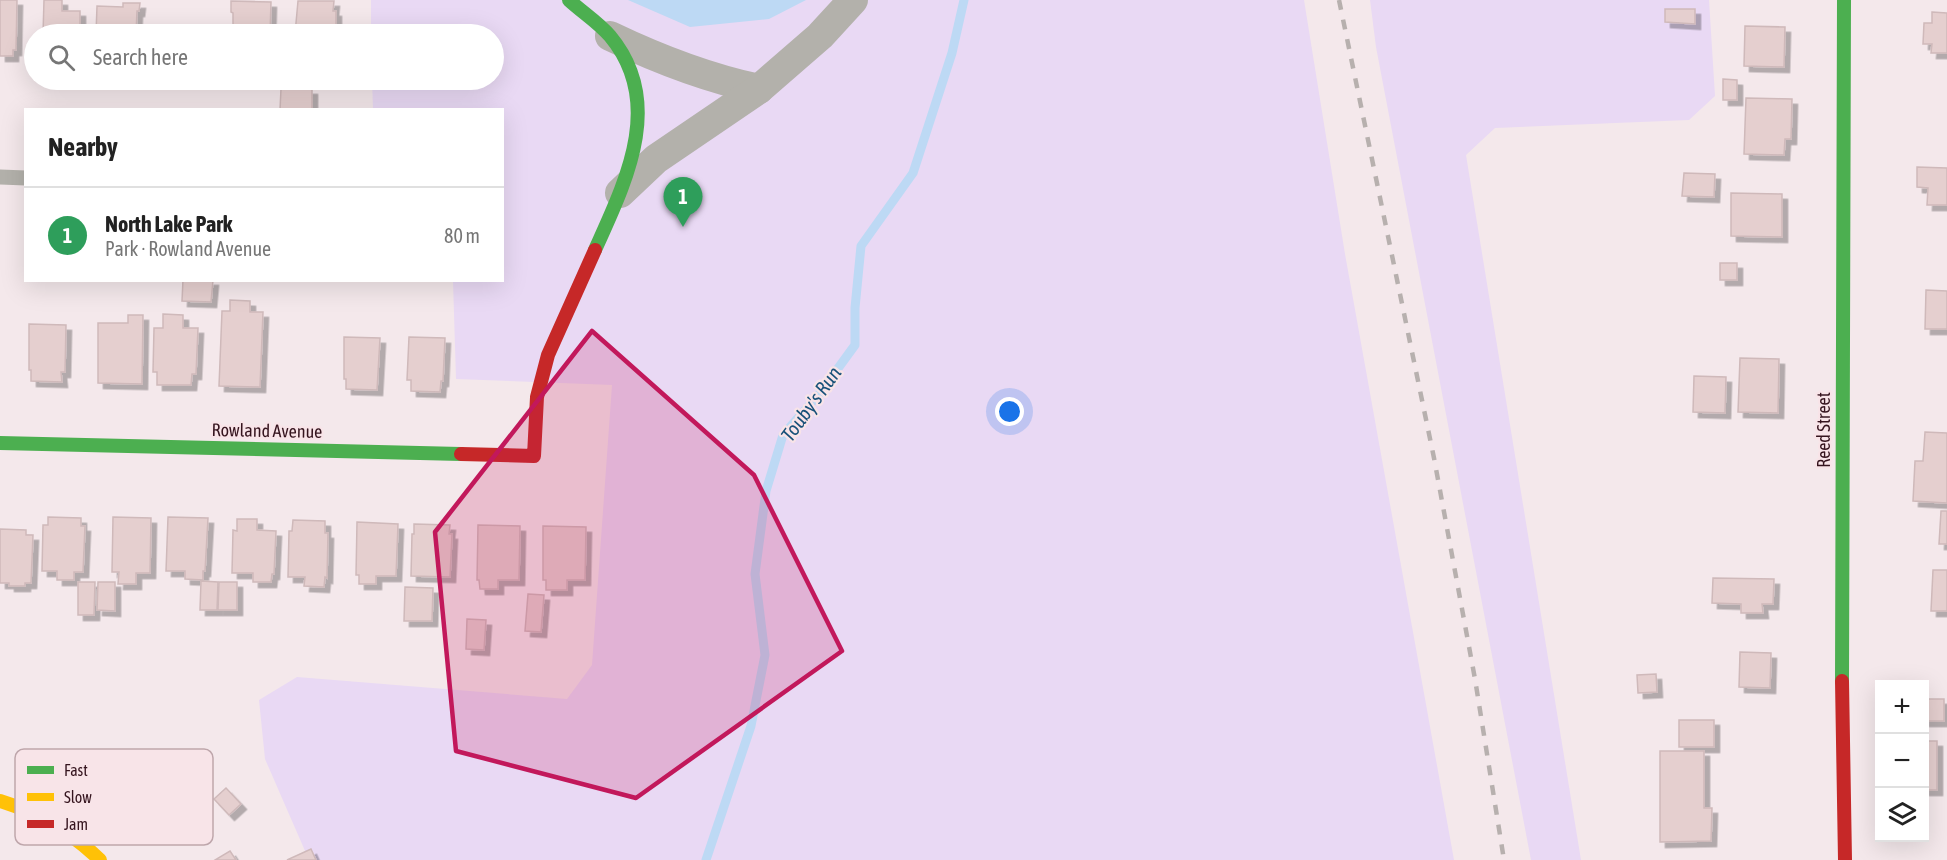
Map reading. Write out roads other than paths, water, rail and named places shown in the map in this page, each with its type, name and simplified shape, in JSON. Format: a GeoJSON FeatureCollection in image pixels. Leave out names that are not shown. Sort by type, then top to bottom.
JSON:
{"type":"FeatureCollection","features":[{"type":"Feature","properties":{"kind":"street"},"geometry":{"type":"LineString","coordinates":[[569,0],[610,36],[654,57],[707,76],[759,89]]}},
{"type":"Feature","properties":{"kind":"street"},"geometry":{"type":"LineString","coordinates":[[620,193],[666,152],[759,89],[820,36],[853,0]]}},
{"type":"Feature","properties":{"kind":"street","name":"Reed Street"},"geometry":{"type":"LineString","coordinates":[[1844,0],[1841,618],[1845,860]]}},
{"type":"Feature","properties":{"kind":"street"},"geometry":{"type":"LineString","coordinates":[[610,36],[629,66],[638,94],[639,118],[620,193]]}},
{"type":"Feature","properties":{"kind":"street","name":"Rowland Avenue"},"geometry":{"type":"LineString","coordinates":[[0,443],[534,456],[537,397],[548,355],[620,193]]}},
{"type":"Feature","properties":{"kind":"street"},"geometry":{"type":"LineString","coordinates":[[0,801],[15,806]]}},
{"type":"Feature","properties":{"kind":"street"},"geometry":{"type":"LineString","coordinates":[[85,845],[100,860]]}},
{"type":"Feature","properties":{"kind":"lane"},"geometry":{"type":"LineString","coordinates":[[0,177],[24,178]]}},
{"type":"Feature","properties":{"kind":"water"},"geometry":{"type":"Polygon","coordinates":[[[628,0],[806,0],[769,19],[690,27],[628,0]]]}},
{"type":"Feature","properties":{"kind":"waterway","name":"Touby's Run"},"geometry":{"type":"LineString","coordinates":[[706,860],[751,726],[765,655],[755,574],[766,491],[783,435],[820,393],[855,345],[855,308],[861,246],[913,173],[952,53],[964,0]]}},
{"type":"Feature","properties":{"kind":"railway"},"geometry":{"type":"LineString","coordinates":[[1339,0],[1434,458],[1475,679],[1504,860]]}},
{"type":"Feature","properties":{"kind":"place","name":"North Lake Park"},"geometry":{"type":"Point","coordinates":[683,227]}}]}
